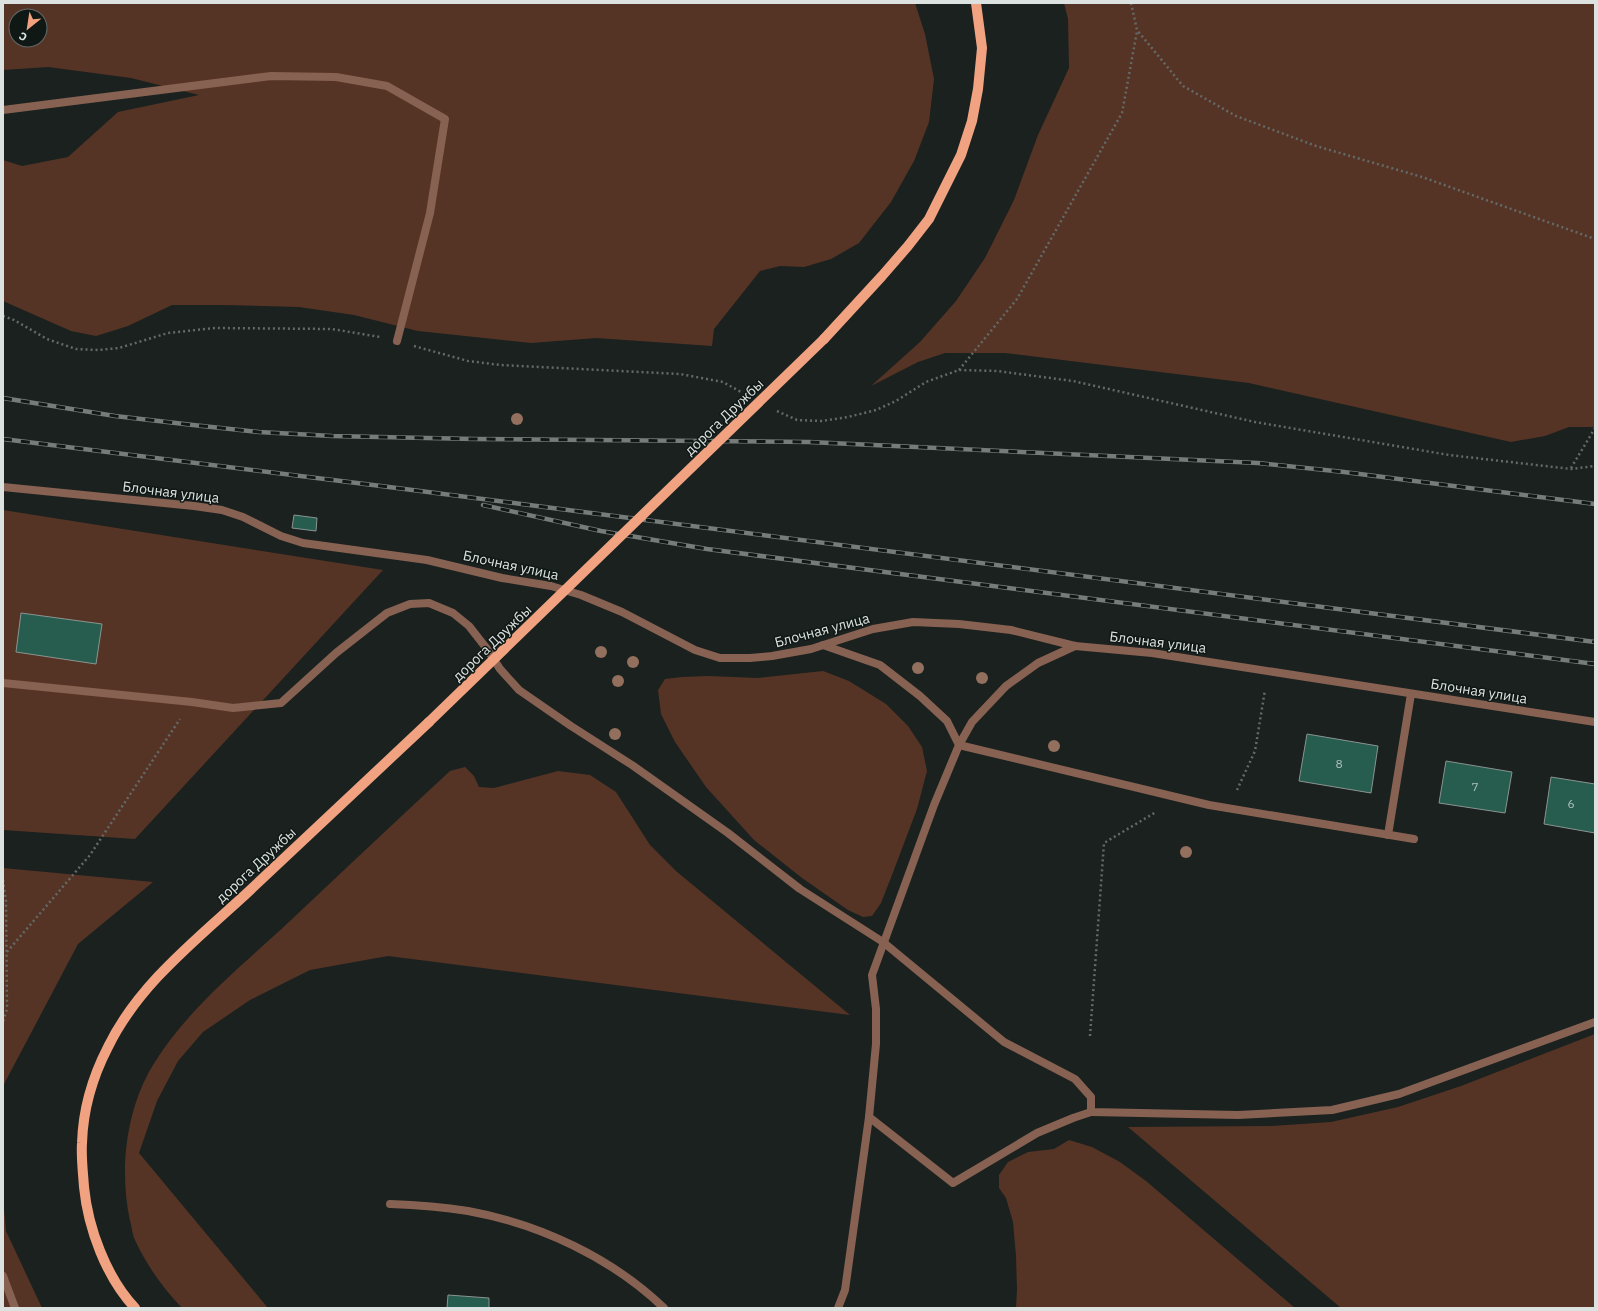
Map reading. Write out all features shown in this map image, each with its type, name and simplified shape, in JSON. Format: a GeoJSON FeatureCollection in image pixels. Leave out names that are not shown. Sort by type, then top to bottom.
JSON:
{"type":"FeatureCollection","features":[{"type":"Feature","properties":{"kind":"main road","name":"дорога Дружбы"},"geometry":{"type":"LineString","coordinates":[[135,1308],[129,1302],[112,1275],[100,1249],[90,1221],[85,1197],[81,1144],[84,1120],[97,1070],[108,1046],[123,1020],[164,970],[429,722],[824,339],[888,270],[929,219],[961,155],[972,122],[978,89],[982,48],[976,3]]}},
{"type":"Feature","properties":{"kind":"street"},"geometry":{"type":"LineString","coordinates":[[3,110],[271,76],[336,77],[387,86],[445,119],[430,213],[397,341]]}},
{"type":"Feature","properties":{"kind":"street","name":"Блочная улица"},"geometry":{"type":"LineString","coordinates":[[3,487],[222,510],[243,517],[281,536],[303,543],[427,560],[502,578],[551,586],[581,595],[622,612],[695,650],[720,658],[772,656],[812,649],[873,629],[913,622],[960,624],[1012,630],[1075,646],[1152,653],[1595,722]]}},
{"type":"Feature","properties":{"kind":"street"},"geometry":{"type":"LineString","coordinates":[[3,683],[192,702],[233,708],[281,703],[336,653],[387,613],[410,604],[429,603],[453,613],[468,626],[487,649],[500,669],[519,690],[571,726],[632,765],[728,832],[800,889],[883,942],[1004,1042],[1076,1079],[1091,1097],[1091,1112]]}},
{"type":"Feature","properties":{"kind":"street"},"geometry":{"type":"LineString","coordinates":[[823,645],[880,666],[920,696],[947,721],[959,745],[1209,805],[1414,839]]}},
{"type":"Feature","properties":{"kind":"street"},"geometry":{"type":"LineString","coordinates":[[838,1308],[845,1290],[869,1117],[876,1037],[876,1009],[872,975],[883,942],[934,805],[959,745],[972,722],[1006,686],[1038,663],[1075,646]]}},
{"type":"Feature","properties":{"kind":"street"},"geometry":{"type":"LineString","coordinates":[[1388,834],[1411,694]]}},
{"type":"Feature","properties":{"kind":"street"},"geometry":{"type":"LineString","coordinates":[[869,1117],[953,1183],[1037,1133],[1091,1112],[1238,1114],[1332,1110],[1399,1094],[1595,1022]]}},
{"type":"Feature","properties":{"kind":"street"},"geometry":{"type":"LineString","coordinates":[[390,1204],[436,1207],[470,1212],[547,1234],[586,1253],[624,1275],[664,1308]]}},
{"type":"Feature","properties":{"kind":"street"},"geometry":{"type":"LineString","coordinates":[[3,1276],[15,1308]]}},
{"type":"Feature","properties":{"kind":"path"},"geometry":{"type":"LineString","coordinates":[[958,370],[1018,299],[1122,112],[1137,30],[1131,3]]}},
{"type":"Feature","properties":{"kind":"path"},"geometry":{"type":"LineString","coordinates":[[1137,30],[1183,86],[1236,116],[1316,146],[1422,177],[1595,239]]}},
{"type":"Feature","properties":{"kind":"path"},"geometry":{"type":"LineString","coordinates":[[3,316],[14,320],[48,339],[76,349],[99,350],[119,348],[168,333],[215,328],[332,329],[397,341],[468,361],[500,365],[680,374],[723,382],[744,393]]}},
{"type":"Feature","properties":{"kind":"path"},"geometry":{"type":"LineString","coordinates":[[774,410],[797,420],[821,421],[848,417],[876,410],[896,401],[926,382],[958,370],[997,371],[1073,381],[1255,422],[1449,455],[1571,469],[1595,466]]}},
{"type":"Feature","properties":{"kind":"path"},"geometry":{"type":"LineString","coordinates":[[1571,469],[1595,428]]}},
{"type":"Feature","properties":{"kind":"path"},"geometry":{"type":"LineString","coordinates":[[1234,795],[1255,751],[1268,671]]}},
{"type":"Feature","properties":{"kind":"path"},"geometry":{"type":"LineString","coordinates":[[7,952],[90,856],[192,702]]}},
{"type":"Feature","properties":{"kind":"path"},"geometry":{"type":"LineString","coordinates":[[1090,1036],[1104,843],[1157,811]]}},
{"type":"Feature","properties":{"kind":"path"},"geometry":{"type":"LineString","coordinates":[[3,880],[6,901],[7,952],[7,1009],[3,1022]]}},
{"type":"Feature","properties":{"kind":"shaded area"},"geometry":{"type":"Polygon","coordinates":[[[3,3],[915,3],[925,34],[934,79],[929,122],[914,161],[891,202],[859,243],[831,259],[804,267],[780,266],[760,271],[714,329],[712,346],[596,338],[531,343],[418,331],[354,315],[299,307],[224,305],[172,305],[128,326],[96,336],[71,331],[3,301],[3,160],[22,166],[68,157],[118,112],[199,95],[131,78],[48,67],[3,70],[3,3]]]}},
{"type":"Feature","properties":{"kind":"shaded area"},"geometry":{"type":"Polygon","coordinates":[[[1064,3],[1595,3],[1595,427],[1569,427],[1545,436],[1511,442],[1249,383],[1005,353],[945,353],[918,362],[871,386],[920,342],[956,301],[985,258],[1014,200],[1038,135],[1069,68],[1068,19],[1064,3]]]}},
{"type":"Feature","properties":{"kind":"shaded area"},"geometry":{"type":"Polygon","coordinates":[[[3,510],[383,570],[135,839],[3,830],[3,510]]]}},
{"type":"Feature","properties":{"kind":"shaded area"},"geometry":{"type":"Polygon","coordinates":[[[823,671],[849,681],[886,704],[908,726],[922,747],[927,771],[917,809],[892,875],[881,903],[872,916],[863,917],[848,910],[802,878],[754,840],[706,787],[675,742],[661,714],[658,690],[665,679],[708,676],[758,678],[823,671]]]}},
{"type":"Feature","properties":{"kind":"shaded area"},"geometry":{"type":"Polygon","coordinates":[[[465,767],[474,776],[479,787],[494,788],[558,771],[590,775],[616,792],[650,845],[676,871],[850,1015],[388,956],[310,970],[250,1000],[203,1032],[178,1061],[157,1101],[139,1153],[268,1308],[182,1308],[168,1293],[150,1268],[134,1238],[130,1221],[125,1181],[127,1140],[136,1101],[144,1082],[153,1065],[182,1025],[217,988],[450,771],[465,767]]]}},
{"type":"Feature","properties":{"kind":"shaded area"},"geometry":{"type":"Polygon","coordinates":[[[3,868],[153,882],[78,944],[3,1086],[3,868]]]}},
{"type":"Feature","properties":{"kind":"shaded area"},"geometry":{"type":"Polygon","coordinates":[[[1595,1034],[1595,1308],[1341,1308],[1128,1127],[1272,1126],[1331,1122],[1398,1107],[1461,1086],[1595,1034]]]}},
{"type":"Feature","properties":{"kind":"shaded area"},"geometry":{"type":"Polygon","coordinates":[[[1069,1140],[1092,1147],[1120,1162],[1146,1181],[1295,1308],[1016,1308],[1016,1256],[1013,1222],[1006,1198],[999,1188],[999,1175],[1008,1162],[1028,1152],[1054,1149],[1069,1140]]]}},
{"type":"Feature","properties":{"kind":"shaded area"},"geometry":{"type":"Polygon","coordinates":[[[3,1198],[6,1231],[42,1308],[3,1308],[3,1198]]]}},
{"type":"Feature","properties":{"kind":"building"},"geometry":{"type":"Polygon","coordinates":[[[294,515],[317,518],[316,531],[292,528],[294,515]]]}},
{"type":"Feature","properties":{"kind":"building"},"geometry":{"type":"Polygon","coordinates":[[[21,613],[102,624],[96,664],[16,652],[21,613]]]}},
{"type":"Feature","properties":{"kind":"building"},"geometry":{"type":"Polygon","coordinates":[[[1307,734],[1378,746],[1371,793],[1299,781],[1307,734]]]}},
{"type":"Feature","properties":{"kind":"building"},"geometry":{"type":"Polygon","coordinates":[[[1446,761],[1512,772],[1505,813],[1439,803],[1446,761]]]}},
{"type":"Feature","properties":{"kind":"building"},"geometry":{"type":"Polygon","coordinates":[[[1551,777],[1595,784],[1595,833],[1544,824],[1551,777]]]}},
{"type":"Feature","properties":{"kind":"building"},"geometry":{"type":"Polygon","coordinates":[[[448,1295],[489,1298],[489,1308],[447,1308],[448,1295]]]}},
{"type":"Feature","properties":{"kind":"railway"},"geometry":{"type":"LineString","coordinates":[[3,398],[115,416],[259,432],[332,436],[474,439],[809,442],[1258,463],[1344,472],[1595,504]]}},
{"type":"Feature","properties":{"kind":"railway"},"geometry":{"type":"LineString","coordinates":[[3,439],[1595,642]]}},
{"type":"Feature","properties":{"kind":"railway"},"geometry":{"type":"LineString","coordinates":[[483,505],[601,531],[707,549],[1595,664]]}}]}
